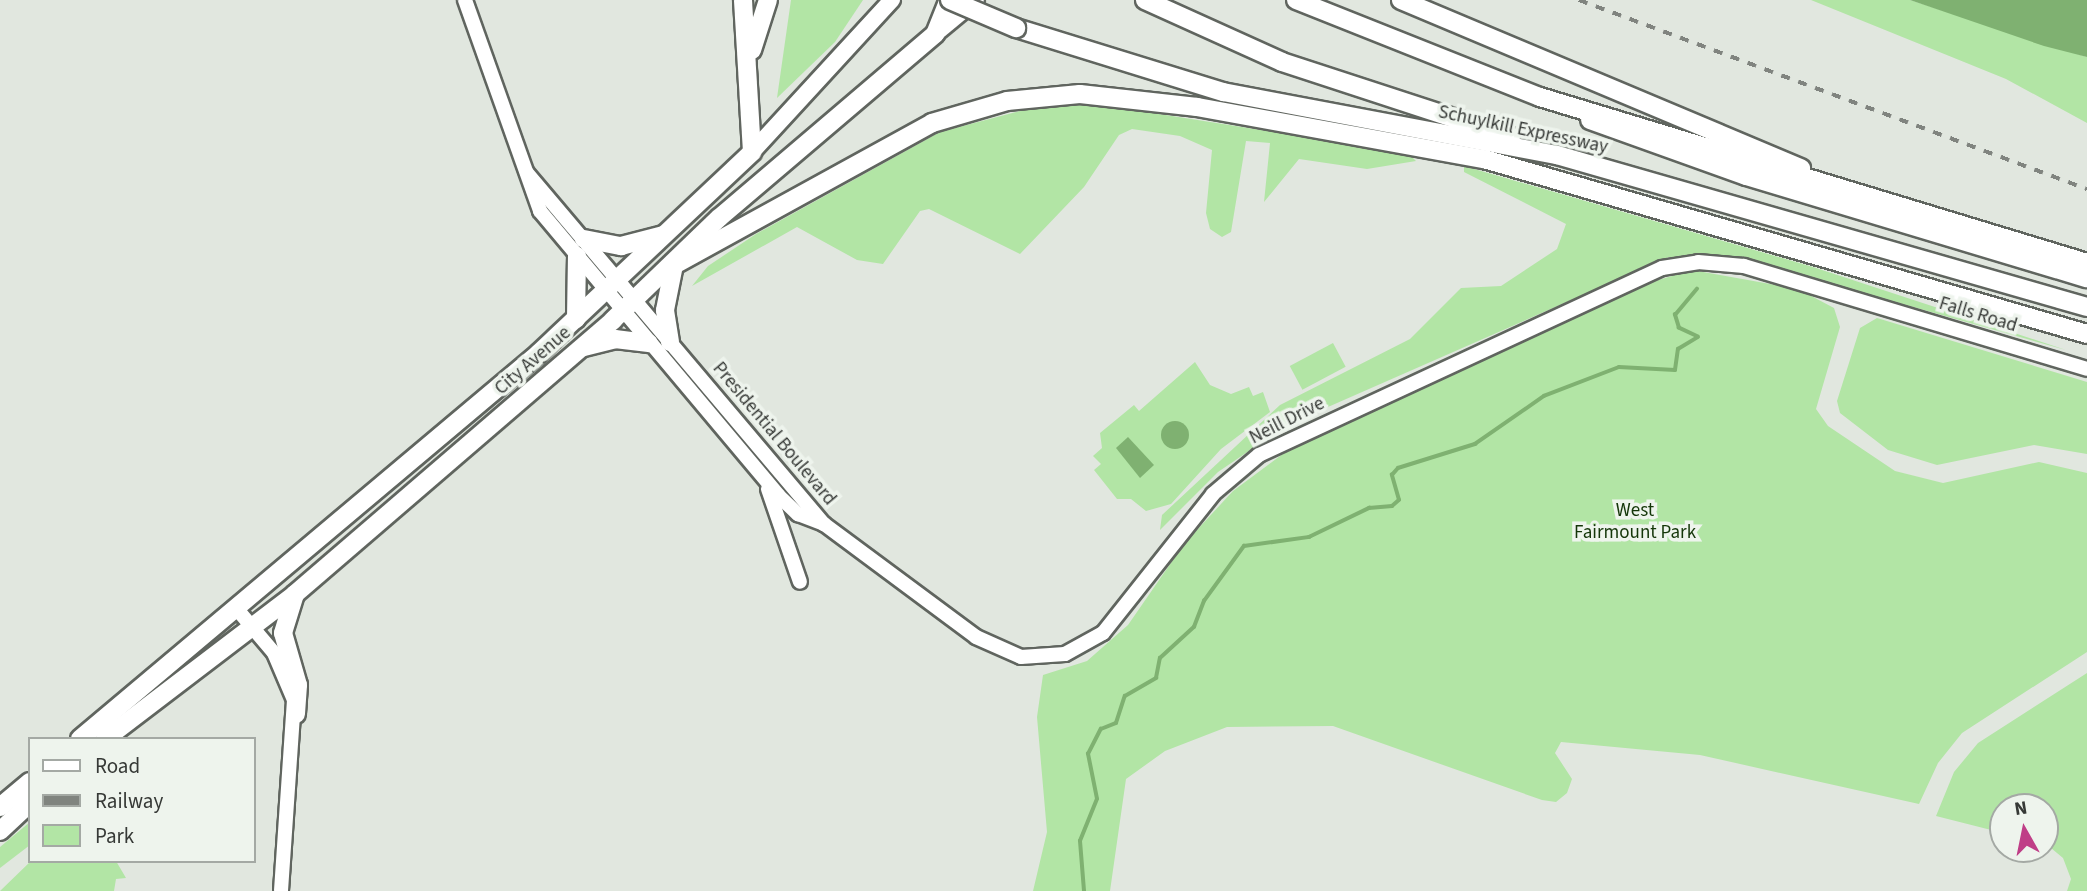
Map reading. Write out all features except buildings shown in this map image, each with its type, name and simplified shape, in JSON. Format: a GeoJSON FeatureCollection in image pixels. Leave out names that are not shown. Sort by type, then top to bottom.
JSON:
{"type":"FeatureCollection","features":[{"type":"Feature","properties":{"kind":"highway"},"geometry":{"type":"LineString","coordinates":[[743,0],[750,55],[752,152]]}},
{"type":"Feature","properties":{"kind":"highway"},"geometry":{"type":"LineString","coordinates":[[750,55],[768,0]]}},
{"type":"Feature","properties":{"kind":"highway"},"geometry":{"type":"LineString","coordinates":[[935,34],[950,0]]}},
{"type":"Feature","properties":{"kind":"highway","name":"Schuylkill Expressway"},"geometry":{"type":"LineString","coordinates":[[950,0],[1016,28],[1211,89],[1557,155],[2087,307]]}},
{"type":"Feature","properties":{"kind":"highway"},"geometry":{"type":"LineString","coordinates":[[1144,0],[1282,61],[1454,114],[1557,155]]}},
{"type":"Feature","properties":{"kind":"highway","name":"Schuylkill Expressway"},"geometry":{"type":"LineString","coordinates":[[1296,0],[1540,97],[1903,210],[2087,263]]}},
{"type":"Feature","properties":{"kind":"highway"},"geometry":{"type":"LineString","coordinates":[[1401,0],[1903,210]]}},
{"type":"Feature","properties":{"kind":"highway","name":"City Avenue"},"geometry":{"type":"LineString","coordinates":[[108,737],[295,594],[581,348],[674,265],[719,218],[935,34]]}},
{"type":"Feature","properties":{"kind":"highway"},"geometry":{"type":"LineString","coordinates":[[670,342],[665,310],[674,265],[932,123],[1007,101],[1104,95],[1484,159],[2087,334]]}},
{"type":"Feature","properties":{"kind":"highway"},"geometry":{"type":"LineString","coordinates":[[1540,97],[1721,167],[2087,278]]}},
{"type":"Feature","properties":{"kind":"highway","name":"City Avenue"},"geometry":{"type":"LineString","coordinates":[[82,737],[576,319],[752,152]]}},
{"type":"Feature","properties":{"kind":"highway"},"geometry":{"type":"LineString","coordinates":[[576,319],[580,247],[621,246],[666,234]]}},
{"type":"Feature","properties":{"kind":"highway"},"geometry":{"type":"LineString","coordinates":[[2037,292],[2087,323]]}},
{"type":"Feature","properties":{"kind":"highway"},"geometry":{"type":"LineString","coordinates":[[581,348],[615,340],[649,342]]}},
{"type":"Feature","properties":{"kind":"highway"},"geometry":{"type":"LineString","coordinates":[[295,594],[283,633],[299,685],[296,714]]}},
{"type":"Feature","properties":{"kind":"highway"},"geometry":{"type":"LineString","coordinates":[[0,807],[28,784]]}},
{"type":"Feature","properties":{"kind":"highway"},"geometry":{"type":"LineString","coordinates":[[0,831],[28,805]]}},
{"type":"Feature","properties":{"kind":"main road","name":"Presidential Boulevard"},"geometry":{"type":"LineString","coordinates":[[465,0],[527,173],[580,247],[612,285],[629,305],[670,342],[824,524]]}},
{"type":"Feature","properties":{"kind":"main road","name":"City Avenue"},"geometry":{"type":"LineString","coordinates":[[752,152],[892,0]]}},
{"type":"Feature","properties":{"kind":"main road","name":"City Avenue"},"geometry":{"type":"LineString","coordinates":[[935,34],[976,0]]}},
{"type":"Feature","properties":{"kind":"main road","name":"Neill Drive"},"geometry":{"type":"LineString","coordinates":[[824,524],[988,645],[1021,657],[1055,657],[1103,633],[1213,494],[1259,455],[1637,278],[1674,265],[1720,263],[1858,300]]}},
{"type":"Feature","properties":{"kind":"main road","name":"Falls Road"},"geometry":{"type":"LineString","coordinates":[[1858,300],[2087,369]]}},
{"type":"Feature","properties":{"kind":"main road","name":"Presidential Boulevard"},"geometry":{"type":"LineString","coordinates":[[629,305],[649,342],[757,470],[798,514],[824,524]]}},
{"type":"Feature","properties":{"kind":"main road"},"geometry":{"type":"LineString","coordinates":[[757,470],[800,582]]}},
{"type":"Feature","properties":{"kind":"main road"},"geometry":{"type":"LineString","coordinates":[[236,608],[282,667],[296,714],[281,891]]}},
{"type":"Feature","properties":{"kind":"green space"},"geometry":{"type":"Polygon","coordinates":[[[791,0],[863,0],[835,42],[777,98],[791,0]]]}},
{"type":"Feature","properties":{"kind":"green space"},"geometry":{"type":"Polygon","coordinates":[[[1811,0],[1910,0],[2087,57],[2087,123],[2006,79],[1811,0]]]}},
{"type":"Feature","properties":{"kind":"green space"},"geometry":{"type":"Polygon","coordinates":[[[1096,104],[1408,153],[1416,161],[1367,169],[1299,159],[1264,202],[1270,143],[1246,141],[1231,232],[1222,237],[1210,229],[1206,213],[1212,150],[1180,136],[1132,129],[1119,135],[1084,187],[1020,254],[929,209],[920,211],[883,264],[857,260],[797,227],[692,286],[708,266],[756,234],[940,132],[1035,107],[1096,104]]]}},
{"type":"Feature","properties":{"kind":"green space"},"geometry":{"type":"Polygon","coordinates":[[[1464,166],[1813,267],[2066,350],[1742,259],[1669,257],[1287,425],[1218,472],[1160,530],[1162,515],[1280,405],[1410,339],[1461,288],[1501,286],[1557,249],[1566,224],[1464,172],[1464,166]]]}},
{"type":"Feature","properties":{"kind":"green space","name":"West Fairmount Park"},"geometry":{"type":"Polygon","coordinates":[[[1692,270],[1798,289],[1834,308],[1840,327],[1816,409],[1828,426],[1895,471],[1943,483],[2039,462],[2087,473],[2087,652],[1962,733],[1938,763],[1919,804],[1700,755],[1561,742],[1555,753],[1572,779],[1567,793],[1556,802],[1542,800],[1333,726],[1227,727],[1165,751],[1126,779],[1110,891],[1033,891],[1047,832],[1037,717],[1043,675],[1087,661],[1128,625],[1184,544],[1233,491],[1292,447],[1635,287],[1692,270]]]}},
{"type":"Feature","properties":{"kind":"green space"},"geometry":{"type":"Polygon","coordinates":[[[1877,318],[2087,382],[2087,454],[2034,445],[1937,465],[1888,450],[1840,413],[1837,401],[1860,328],[1877,318]]]}},
{"type":"Feature","properties":{"kind":"green space"},"geometry":{"type":"Polygon","coordinates":[[[1333,343],[1346,367],[1302,390],[1290,366],[1333,343]]]}},
{"type":"Feature","properties":{"kind":"green space"},"geometry":{"type":"Polygon","coordinates":[[[1195,362],[1210,385],[1231,394],[1249,387],[1253,396],[1263,392],[1270,412],[1221,449],[1171,504],[1146,511],[1131,499],[1117,499],[1094,470],[1101,464],[1093,456],[1102,448],[1100,433],[1134,405],[1139,411],[1195,362]]]}},
{"type":"Feature","properties":{"kind":"green space"},"geometry":{"type":"Polygon","coordinates":[[[2087,673],[2087,891],[2067,891],[2071,879],[2063,858],[2059,855],[2059,793],[1989,793],[1989,829],[1936,816],[1954,772],[1978,743],[2087,673]]]}},
{"type":"Feature","properties":{"kind":"green space"},"geometry":{"type":"Polygon","coordinates":[[[28,824],[28,847],[0,868],[0,847],[28,824]]]}},
{"type":"Feature","properties":{"kind":"green space"},"geometry":{"type":"Polygon","coordinates":[[[29,863],[117,863],[126,878],[116,879],[114,891],[0,891],[29,863]]]}},
{"type":"Feature","properties":{"kind":"shaded area"},"geometry":{"type":"Polygon","coordinates":[[[1910,0],[2087,0],[2087,57],[2044,46],[1910,0]]]}},
{"type":"Feature","properties":{"kind":"shaded area"},"geometry":{"type":"Polygon","coordinates":[[[1175,421],[1185,425],[1189,435],[1185,445],[1175,449],[1165,445],[1161,435],[1165,425],[1175,421]]]}},
{"type":"Feature","properties":{"kind":"shaded area"},"geometry":{"type":"Polygon","coordinates":[[[1128,437],[1154,465],[1140,478],[1116,448],[1128,437]]]}},
{"type":"Feature","properties":{"kind":"waterway"},"geometry":{"type":"LineString","coordinates":[[1084,891],[1080,841],[1097,799],[1088,754],[1101,729],[1116,723],[1125,696],[1156,678],[1160,658],[1194,627],[1204,601],[1244,546],[1309,537],[1369,508],[1392,506],[1399,500],[1392,475],[1398,468],[1475,444],[1544,396],[1619,367],[1675,370],[1678,349],[1698,337],[1679,328],[1675,315],[1697,289]]}},
{"type":"Feature","properties":{"kind":"railway"},"geometry":{"type":"LineString","coordinates":[[1579,0],[2087,189]]}}]}
